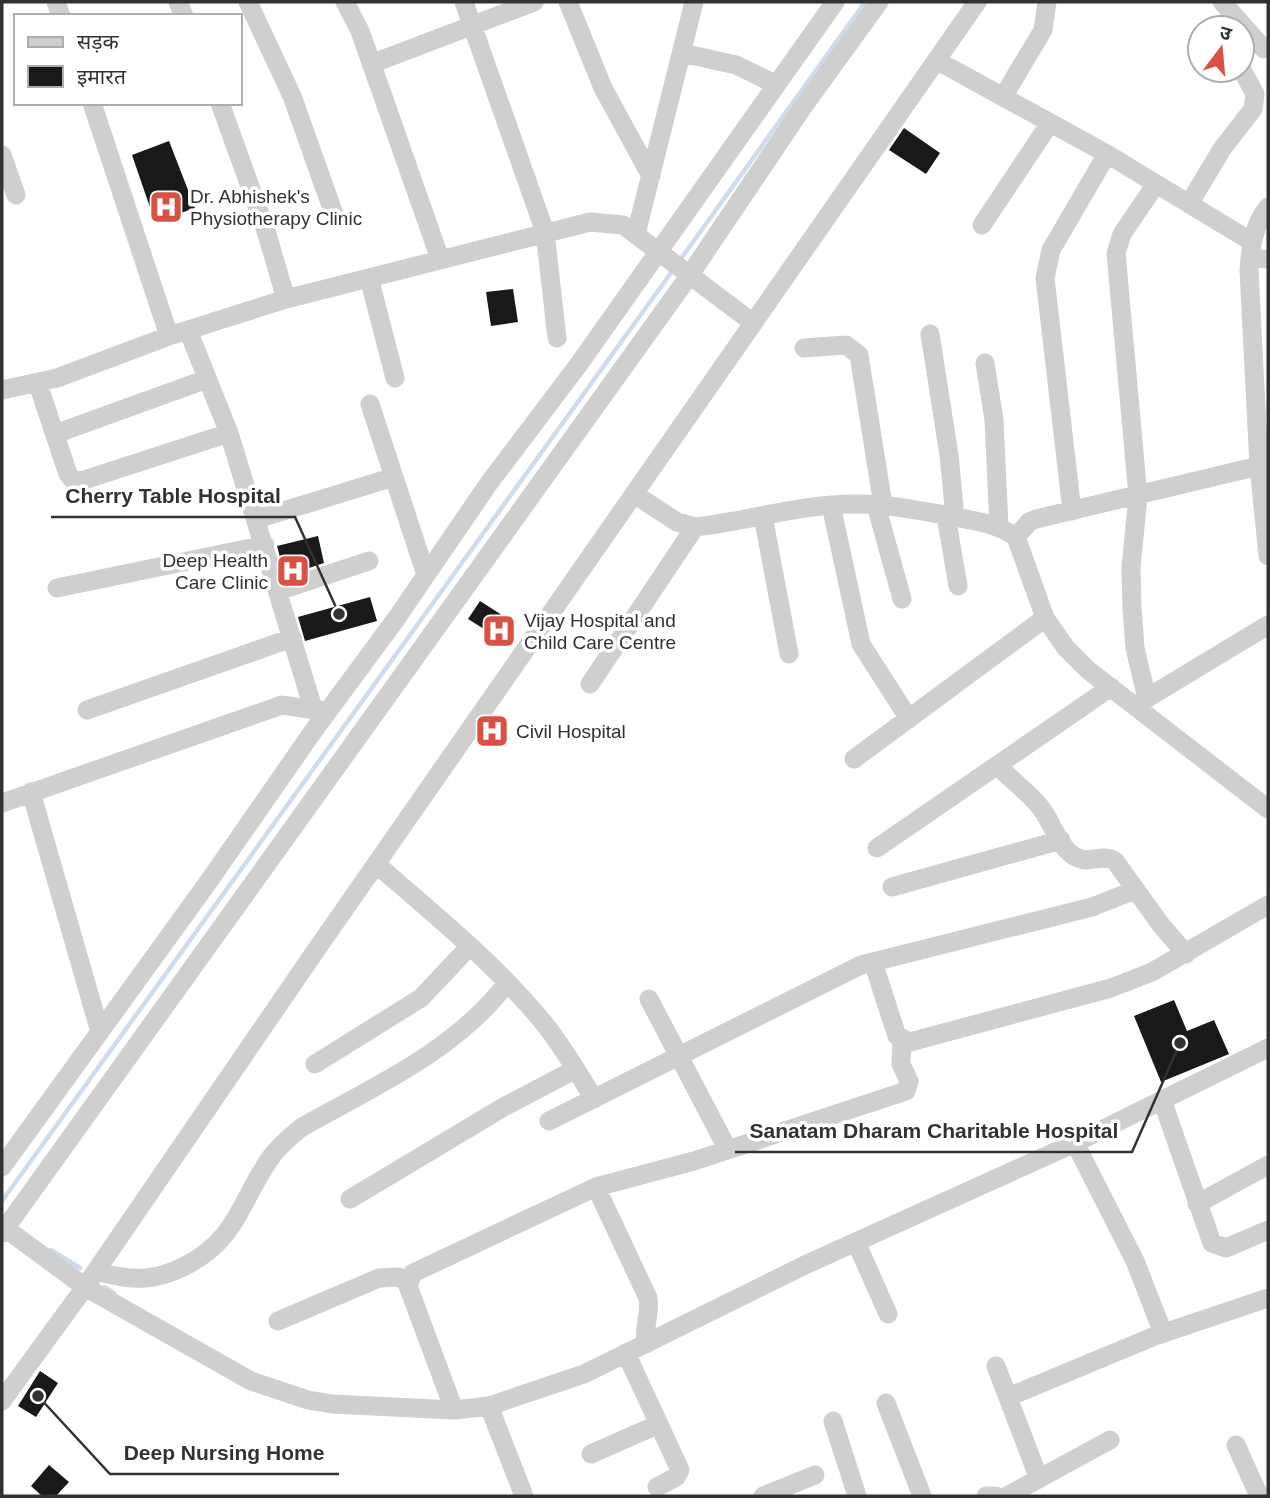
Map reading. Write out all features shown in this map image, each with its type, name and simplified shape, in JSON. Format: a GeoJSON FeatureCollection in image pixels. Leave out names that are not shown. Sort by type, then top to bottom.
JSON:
{"type":"FeatureCollection","features":[{"type":"Feature","properties":{"kind":"street"},"geometry":{"type":"LineString","coordinates":[[248,2],[292,96],[335,217]]}},
{"type":"Feature","properties":{"kind":"street"},"geometry":{"type":"LineString","coordinates":[[345,2],[372,64],[440,259]]}},
{"type":"Feature","properties":{"kind":"street"},"geometry":{"type":"LineString","coordinates":[[464,2],[545,232],[557,338]]}},
{"type":"Feature","properties":{"kind":"street"},"geometry":{"type":"LineString","coordinates":[[372,64],[534,2]]}},
{"type":"Feature","properties":{"kind":"street"},"geometry":{"type":"LineString","coordinates":[[568,2],[603,88],[651,176]]}},
{"type":"Feature","properties":{"kind":"street"},"geometry":{"type":"LineString","coordinates":[[636,234],[694,2]]}},
{"type":"Feature","properties":{"kind":"street"},"geometry":{"type":"LineString","coordinates":[[3,1158],[100,1032],[320,710],[426,575],[489,482],[579,364],[675,265],[775,84],[835,2]]}},
{"type":"Feature","properties":{"kind":"street"},"geometry":{"type":"LineString","coordinates":[[879,2],[803,107],[675,265],[3,1229],[91,1279],[202,1356],[251,1381],[287,1394],[366,1407],[454,1410],[489,1406],[584,1374],[856,1242],[1075,1143],[1268,1048]]}},
{"type":"Feature","properties":{"kind":"street"},"geometry":{"type":"LineString","coordinates":[[2,1401],[91,1279],[752,322],[977,2]]}},
{"type":"Feature","properties":{"kind":"street"},"geometry":{"type":"LineString","coordinates":[[1003,97],[1043,30],[1047,2]]}},
{"type":"Feature","properties":{"kind":"street"},"geometry":{"type":"LineString","coordinates":[[1222,2],[1266,47]]}},
{"type":"Feature","properties":{"kind":"street"},"geometry":{"type":"LineString","coordinates":[[682,53],[736,65],[775,84]]}},
{"type":"Feature","properties":{"kind":"street"},"geometry":{"type":"LineString","coordinates":[[936,60],[1107,154],[1189,204],[1257,253]]}},
{"type":"Feature","properties":{"kind":"street"},"geometry":{"type":"LineString","coordinates":[[1189,204],[1222,149],[1253,108],[1255,94],[1250,84]]}},
{"type":"Feature","properties":{"kind":"street"},"geometry":{"type":"LineString","coordinates":[[93,105],[169,336]]}},
{"type":"Feature","properties":{"kind":"street"},"geometry":{"type":"LineString","coordinates":[[221,105],[266,231],[286,299]]}},
{"type":"Feature","properties":{"kind":"street"},"geometry":{"type":"LineString","coordinates":[[982,225],[1050,123]]}},
{"type":"Feature","properties":{"kind":"street"},"geometry":{"type":"LineString","coordinates":[[1072,511],[1045,278],[1051,250],[1107,154]]}},
{"type":"Feature","properties":{"kind":"street"},"geometry":{"type":"LineString","coordinates":[[2,155],[16,195]]}},
{"type":"Feature","properties":{"kind":"street"},"geometry":{"type":"LineString","coordinates":[[1141,702],[1131,568],[1138,496],[1116,253],[1122,234],[1156,184]]}},
{"type":"Feature","properties":{"kind":"street"},"geometry":{"type":"LineString","coordinates":[[1268,207],[1257,253],[1263,443],[1259,466],[1268,556]]}},
{"type":"Feature","properties":{"kind":"street"},"geometry":{"type":"LineString","coordinates":[[2,390],[38,384],[169,336],[286,299],[545,232],[606,221],[623,226],[636,234],[752,322]]}},
{"type":"Feature","properties":{"kind":"street"},"geometry":{"type":"LineString","coordinates":[[369,278],[395,377]]}},
{"type":"Feature","properties":{"kind":"street"},"geometry":{"type":"LineString","coordinates":[[188,330],[229,433],[292,638],[320,710]]}},
{"type":"Feature","properties":{"kind":"street"},"geometry":{"type":"LineString","coordinates":[[930,334],[949,455],[950,516],[958,586]]}},
{"type":"Feature","properties":{"kind":"street"},"geometry":{"type":"LineString","coordinates":[[804,348],[846,345],[859,355],[880,505],[902,599]]}},
{"type":"Feature","properties":{"kind":"street"},"geometry":{"type":"LineString","coordinates":[[985,362],[995,420],[1008,532],[1045,618],[1066,649],[1111,687],[1141,702],[1265,802]]}},
{"type":"Feature","properties":{"kind":"street"},"geometry":{"type":"LineString","coordinates":[[55,435],[207,379]]}},
{"type":"Feature","properties":{"kind":"street"},"geometry":{"type":"LineString","coordinates":[[38,384],[68,474],[81,481],[229,433]]}},
{"type":"Feature","properties":{"kind":"street"},"geometry":{"type":"LineString","coordinates":[[370,404],[426,575]]}},
{"type":"Feature","properties":{"kind":"street"},"geometry":{"type":"LineString","coordinates":[[634,494],[677,522],[695,527],[831,505],[880,505],[950,516],[1008,532],[1029,522],[1259,466]]}},
{"type":"Feature","properties":{"kind":"street"},"geometry":{"type":"LineString","coordinates":[[257,519],[394,477]]}},
{"type":"Feature","properties":{"kind":"street"},"geometry":{"type":"LineString","coordinates":[[831,505],[861,643],[909,719]]}},
{"type":"Feature","properties":{"kind":"street"},"geometry":{"type":"LineString","coordinates":[[763,516],[789,654]]}},
{"type":"Feature","properties":{"kind":"street"},"geometry":{"type":"LineString","coordinates":[[590,684],[695,527]]}},
{"type":"Feature","properties":{"kind":"street"},"geometry":{"type":"LineString","coordinates":[[57,588],[265,545]]}},
{"type":"Feature","properties":{"kind":"street"},"geometry":{"type":"LineString","coordinates":[[278,591],[369,561]]}},
{"type":"Feature","properties":{"kind":"street"},"geometry":{"type":"LineString","coordinates":[[854,759],[1045,618]]}},
{"type":"Feature","properties":{"kind":"street"},"geometry":{"type":"LineString","coordinates":[[1141,702],[1268,625]]}},
{"type":"Feature","properties":{"kind":"street"},"geometry":{"type":"LineString","coordinates":[[87,710],[292,638]]}},
{"type":"Feature","properties":{"kind":"street"},"geometry":{"type":"LineString","coordinates":[[877,848],[999,767],[1111,687]]}},
{"type":"Feature","properties":{"kind":"street"},"geometry":{"type":"LineString","coordinates":[[2,803],[282,705],[320,710]]}},
{"type":"Feature","properties":{"kind":"street"},"geometry":{"type":"LineString","coordinates":[[999,767],[1043,810],[1061,840],[1080,859],[1108,856],[1115,860],[1135,890],[1186,954]]}},
{"type":"Feature","properties":{"kind":"street"},"geometry":{"type":"LineString","coordinates":[[31,792],[100,1032]]}},
{"type":"Feature","properties":{"kind":"street"},"geometry":{"type":"LineString","coordinates":[[892,887],[1061,840]]}},
{"type":"Feature","properties":{"kind":"street"},"geometry":{"type":"LineString","coordinates":[[376,864],[507,983],[545,1025],[594,1098]]}},
{"type":"Feature","properties":{"kind":"street"},"geometry":{"type":"LineString","coordinates":[[549,1121],[845,971],[1092,907],[1135,890]]}},
{"type":"Feature","properties":{"kind":"street"},"geometry":{"type":"LineString","coordinates":[[873,962],[897,1037],[910,1042],[1111,988],[1152,972],[1268,905]]}},
{"type":"Feature","properties":{"kind":"street"},"geometry":{"type":"LineString","coordinates":[[315,1064],[421,998],[470,947]]}},
{"type":"Feature","properties":{"kind":"street"},"geometry":{"type":"LineString","coordinates":[[91,1279],[140,1280],[166,1275],[213,1251],[244,1207],[271,1158],[286,1140],[302,1127],[418,1062],[463,1032],[507,983]]}},
{"type":"Feature","properties":{"kind":"street"},"geometry":{"type":"LineString","coordinates":[[649,999],[681,1055],[728,1150]]}},
{"type":"Feature","properties":{"kind":"street"},"geometry":{"type":"LineString","coordinates":[[454,1410],[409,1282],[413,1273],[535,1218],[596,1187],[728,1150],[906,1091],[909,1081],[901,1064],[902,1041]]}},
{"type":"Feature","properties":{"kind":"street"},"geometry":{"type":"LineString","coordinates":[[350,1199],[502,1108],[576,1069]]}},
{"type":"Feature","properties":{"kind":"street"},"geometry":{"type":"LineString","coordinates":[[1162,1100],[1206,1233],[1219,1248],[1226,1248],[1268,1230]]}},
{"type":"Feature","properties":{"kind":"street"},"geometry":{"type":"LineString","coordinates":[[1075,1143],[1135,1261],[1163,1333]]}},
{"type":"Feature","properties":{"kind":"street"},"geometry":{"type":"LineString","coordinates":[[1197,1204],[1268,1165]]}},
{"type":"Feature","properties":{"kind":"street"},"geometry":{"type":"LineString","coordinates":[[596,1187],[648,1298],[649,1311],[644,1327],[646,1344]]}},
{"type":"Feature","properties":{"kind":"street"},"geometry":{"type":"LineString","coordinates":[[856,1242],[888,1314]]}},
{"type":"Feature","properties":{"kind":"street"},"geometry":{"type":"LineString","coordinates":[[278,1321],[379,1278],[390,1276],[409,1282]]}},
{"type":"Feature","properties":{"kind":"street"},"geometry":{"type":"LineString","coordinates":[[1008,1397],[1163,1333],[1268,1298]]}},
{"type":"Feature","properties":{"kind":"street"},"geometry":{"type":"LineString","coordinates":[[626,1353],[680,1469],[676,1477],[657,1487]]}},
{"type":"Feature","properties":{"kind":"street"},"geometry":{"type":"LineString","coordinates":[[996,1366],[1039,1479]]}},
{"type":"Feature","properties":{"kind":"street"},"geometry":{"type":"LineString","coordinates":[[886,1403],[922,1496]]}},
{"type":"Feature","properties":{"kind":"street"},"geometry":{"type":"LineString","coordinates":[[489,1406],[524,1496]]}},
{"type":"Feature","properties":{"kind":"street"},"geometry":{"type":"LineString","coordinates":[[833,1420],[857,1496]]}},
{"type":"Feature","properties":{"kind":"street"},"geometry":{"type":"LineString","coordinates":[[590,1454],[659,1424]]}},
{"type":"Feature","properties":{"kind":"street"},"geometry":{"type":"LineString","coordinates":[[1007,1496],[1110,1440]]}},
{"type":"Feature","properties":{"kind":"street"},"geometry":{"type":"LineString","coordinates":[[1236,1445],[1259,1496]]}},
{"type":"Feature","properties":{"kind":"street"},"geometry":{"type":"LineString","coordinates":[[763,1496],[815,1475]]}},
{"type":"Feature","properties":{"kind":"street"},"geometry":{"type":"LineString","coordinates":[[986,1496],[996,1496]]}},
{"type":"Feature","properties":{"kind":"building"},"geometry":{"type":"Polygon","coordinates":[[[904,128],[940,153],[926,174],[889,150],[904,128]]]}},
{"type":"Feature","properties":{"kind":"building"},"geometry":{"type":"Polygon","coordinates":[[[169,141],[195,208],[155,222],[132,155],[169,141]]]}},
{"type":"Feature","properties":{"kind":"building"},"geometry":{"type":"Polygon","coordinates":[[[513,289],[518,322],[491,326],[486,292],[513,289]]]}},
{"type":"Feature","properties":{"kind":"building"},"geometry":{"type":"Polygon","coordinates":[[[318,536],[324,563],[285,576],[277,546],[318,536]]]}},
{"type":"Feature","properties":{"kind":"building"},"geometry":{"type":"Polygon","coordinates":[[[370,597],[377,621],[305,641],[298,617],[370,597]]]}},
{"type":"Feature","properties":{"kind":"building"},"geometry":{"type":"Polygon","coordinates":[[[480,601],[511,621],[500,639],[468,619],[480,601]]]}},
{"type":"Feature","properties":{"kind":"building"},"geometry":{"type":"Polygon","coordinates":[[[493,718],[506,726],[494,747],[479,738],[493,718]]]}},
{"type":"Feature","properties":{"kind":"building"},"geometry":{"type":"Polygon","coordinates":[[[1174,1000],[1187,1031],[1214,1020],[1229,1054],[1161,1082],[1134,1016],[1174,1000]]]}},
{"type":"Feature","properties":{"kind":"building"},"geometry":{"type":"Polygon","coordinates":[[[40,1371],[58,1383],[36,1417],[18,1406],[40,1371]]]}},
{"type":"Feature","properties":{"kind":"building"},"geometry":{"type":"Polygon","coordinates":[[[49,1465],[69,1482],[56,1496],[42,1496],[31,1486],[49,1465]]]}},
{"type":"Feature","properties":{"kind":"waterway"},"geometry":{"type":"LineString","coordinates":[[680,260],[865,2]]}},
{"type":"Feature","properties":{"kind":"waterway"},"geometry":{"type":"LineString","coordinates":[[2,1201],[673,270]]}},
{"type":"Feature","properties":{"kind":"waterway"},"geometry":{"type":"LineString","coordinates":[[51,1250],[80,1268]]}},
{"type":"Feature","properties":{"kind":"waterway"},"geometry":{"type":"LineString","coordinates":[[105,1287],[114,1293]]}},
{"type":"Feature","properties":{"kind":"place","name":"Dr. Abhishek's Physiotherapy Clinic"},"geometry":{"type":"Point","coordinates":[166,207]}},
{"type":"Feature","properties":{"kind":"place","name":"Deep Health Care Clinic"},"geometry":{"type":"Point","coordinates":[293,571]}},
{"type":"Feature","properties":{"kind":"place","name":"Cherry Table Hospital"},"geometry":{"type":"Point","coordinates":[339,614]}},
{"type":"Feature","properties":{"kind":"place","name":"Vijay Hospital and Child Care Centre"},"geometry":{"type":"Point","coordinates":[499,631]}},
{"type":"Feature","properties":{"kind":"place","name":"Civil Hospital"},"geometry":{"type":"Point","coordinates":[492,731]}},
{"type":"Feature","properties":{"kind":"place","name":"Sanatam Dharam Charitable Hospital"},"geometry":{"type":"Point","coordinates":[1180,1043]}},
{"type":"Feature","properties":{"kind":"place","name":"Deep Nursing Home"},"geometry":{"type":"Point","coordinates":[38,1396]}}]}
